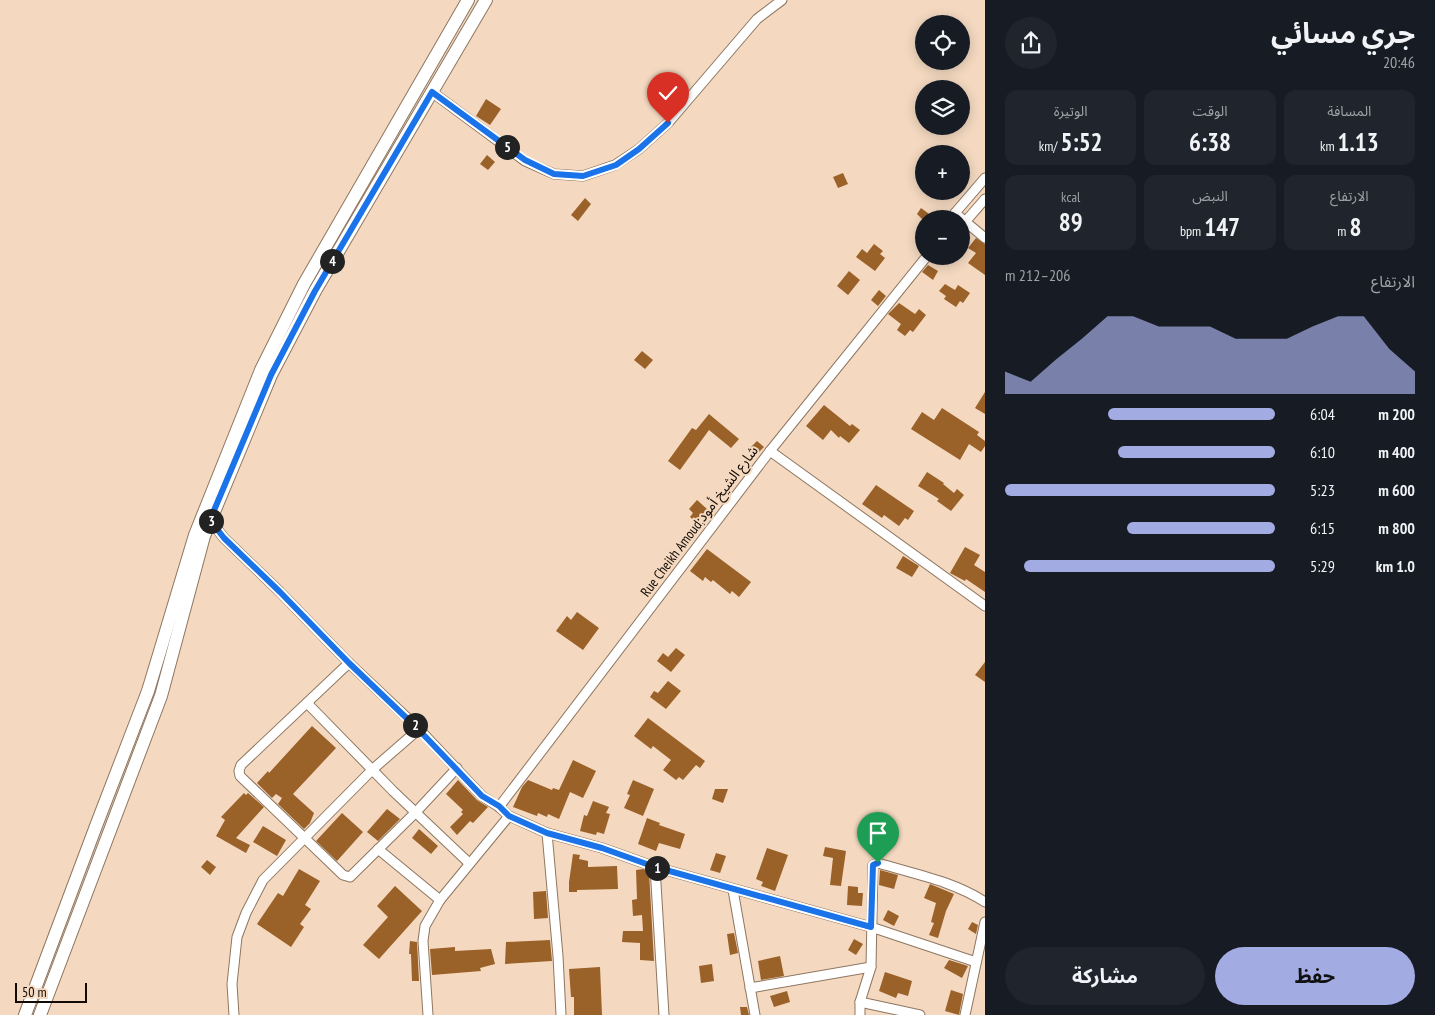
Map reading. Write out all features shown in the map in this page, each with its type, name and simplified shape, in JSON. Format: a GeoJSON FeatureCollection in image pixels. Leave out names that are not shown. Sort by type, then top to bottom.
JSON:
{"type":"FeatureCollection","features":[{"type":"Feature","properties":{"kind":"street"},"geometry":{"type":"LineString","coordinates":[[25,1015],[148,691],[195,534],[261,370],[304,284],[468,0]]}},
{"type":"Feature","properties":{"kind":"street"},"geometry":{"type":"LineString","coordinates":[[40,1015],[161,696],[204,536],[271,375],[315,291],[486,0]]}},
{"type":"Feature","properties":{"kind":"street"},"geometry":{"type":"LineString","coordinates":[[432,92],[525,160],[554,174],[583,176],[616,165],[647,143],[668,123],[758,19],[782,0]]}},
{"type":"Feature","properties":{"kind":"street"},"geometry":{"type":"LineString","coordinates":[[959,210],[985,178]]}},
{"type":"Feature","properties":{"kind":"street"},"geometry":{"type":"LineString","coordinates":[[970,215],[985,199]]}},
{"type":"Feature","properties":{"kind":"street"},"geometry":{"type":"LineString","coordinates":[[970,227],[985,238]]}},
{"type":"Feature","properties":{"kind":"street","name":"Rue Cheikh Amoud;شارع الشيخ أمود"},"geometry":{"type":"LineString","coordinates":[[499,806],[770,451],[920,265]]}},
{"type":"Feature","properties":{"kind":"street"},"geometry":{"type":"LineString","coordinates":[[770,451],[985,606]]}},
{"type":"Feature","properties":{"kind":"street"},"geometry":{"type":"LineString","coordinates":[[210,520],[224,538],[419,730],[482,796],[499,806],[509,816],[547,833],[602,848],[655,867],[732,890],[871,927],[976,962]]}},
{"type":"Feature","properties":{"kind":"street"},"geometry":{"type":"LineString","coordinates":[[204,536],[224,538]]}},
{"type":"Feature","properties":{"kind":"street"},"geometry":{"type":"LineString","coordinates":[[349,663],[241,764],[240,776],[346,877],[352,877],[457,768]]}},
{"type":"Feature","properties":{"kind":"street"},"geometry":{"type":"LineString","coordinates":[[307,703],[393,791],[469,863]]}},
{"type":"Feature","properties":{"kind":"street"},"geometry":{"type":"LineString","coordinates":[[234,1015],[232,984],[237,937],[262,880],[373,769],[419,730]]}},
{"type":"Feature","properties":{"kind":"street"},"geometry":{"type":"LineString","coordinates":[[428,1015],[423,941],[425,926],[440,900],[509,816]]}},
{"type":"Feature","properties":{"kind":"street"},"geometry":{"type":"LineString","coordinates":[[547,833],[558,956],[561,1015]]}},
{"type":"Feature","properties":{"kind":"street"},"geometry":{"type":"LineString","coordinates":[[378,849],[440,900]]}},
{"type":"Feature","properties":{"kind":"street"},"geometry":{"type":"LineString","coordinates":[[860,1015],[860,1002],[871,967],[873,865],[878,863],[940,881],[969,892],[985,902]]}},
{"type":"Feature","properties":{"kind":"street"},"geometry":{"type":"LineString","coordinates":[[655,867],[664,1015]]}},
{"type":"Feature","properties":{"kind":"street"},"geometry":{"type":"LineString","coordinates":[[732,890],[755,1015]]}},
{"type":"Feature","properties":{"kind":"street"},"geometry":{"type":"LineString","coordinates":[[965,1015],[985,922]]}},
{"type":"Feature","properties":{"kind":"street"},"geometry":{"type":"LineString","coordinates":[[750,988],[871,967]]}},
{"type":"Feature","properties":{"kind":"street"},"geometry":{"type":"LineString","coordinates":[[860,1002],[920,1015]]}},
{"type":"Feature","properties":{"kind":"building"},"geometry":{"type":"Polygon","coordinates":[[[486,99],[501,109],[490,125],[476,116],[486,99]]]}},
{"type":"Feature","properties":{"kind":"building"},"geometry":{"type":"Polygon","coordinates":[[[487,155],[495,162],[488,170],[480,164],[487,155]]]}},
{"type":"Feature","properties":{"kind":"building"},"geometry":{"type":"Polygon","coordinates":[[[843,173],[848,184],[838,188],[833,177],[843,173]]]}},
{"type":"Feature","properties":{"kind":"building"},"geometry":{"type":"Polygon","coordinates":[[[585,198],[591,204],[578,221],[571,215],[585,198]]]}},
{"type":"Feature","properties":{"kind":"building"},"geometry":{"type":"Polygon","coordinates":[[[976,238],[985,244],[985,275],[970,264],[970,260],[976,253],[970,249],[970,246],[976,238]]]}},
{"type":"Feature","properties":{"kind":"building"},"geometry":{"type":"Polygon","coordinates":[[[874,244],[883,251],[880,254],[885,258],[875,271],[856,257],[862,249],[867,253],[874,244]]]}},
{"type":"Feature","properties":{"kind":"building"},"geometry":{"type":"Polygon","coordinates":[[[928,265],[938,271],[933,280],[922,272],[928,265]]]}},
{"type":"Feature","properties":{"kind":"building"},"geometry":{"type":"Polygon","coordinates":[[[849,271],[860,280],[848,295],[837,286],[849,271]]]}},
{"type":"Feature","properties":{"kind":"building"},"geometry":{"type":"Polygon","coordinates":[[[945,284],[955,290],[958,285],[970,293],[963,303],[960,301],[956,307],[944,299],[946,296],[939,291],[945,284]]]}},
{"type":"Feature","properties":{"kind":"building"},"geometry":{"type":"Polygon","coordinates":[[[879,290],[886,296],[878,306],[871,300],[879,290]]]}},
{"type":"Feature","properties":{"kind":"building"},"geometry":{"type":"Polygon","coordinates":[[[899,303],[915,314],[919,309],[926,315],[913,332],[910,330],[905,336],[897,330],[901,324],[888,314],[899,303]]]}},
{"type":"Feature","properties":{"kind":"building"},"geometry":{"type":"Polygon","coordinates":[[[642,351],[653,360],[645,369],[634,360],[642,351]]]}},
{"type":"Feature","properties":{"kind":"building"},"geometry":{"type":"Polygon","coordinates":[[[985,392],[985,414],[975,408],[985,392]]]}},
{"type":"Feature","properties":{"kind":"building"},"geometry":{"type":"Polygon","coordinates":[[[824,405],[850,426],[852,424],[860,430],[849,443],[840,436],[839,438],[831,430],[823,440],[806,426],[824,405]]]}},
{"type":"Feature","properties":{"kind":"building"},"geometry":{"type":"Polygon","coordinates":[[[942,408],[979,432],[977,435],[985,441],[985,446],[981,452],[969,444],[960,460],[911,429],[922,412],[934,420],[942,408]]]}},
{"type":"Feature","properties":{"kind":"building"},"geometry":{"type":"Polygon","coordinates":[[[709,414],[739,439],[731,448],[709,430],[680,470],[668,461],[692,428],[696,430],[709,414]]]}},
{"type":"Feature","properties":{"kind":"building"},"geometry":{"type":"Polygon","coordinates":[[[757,441],[764,447],[757,454],[750,448],[757,441]]]}},
{"type":"Feature","properties":{"kind":"building"},"geometry":{"type":"Polygon","coordinates":[[[927,472],[944,483],[954,493],[957,489],[964,495],[951,511],[937,501],[939,499],[918,486],[927,472]]]}},
{"type":"Feature","properties":{"kind":"building"},"geometry":{"type":"Polygon","coordinates":[[[876,485],[914,511],[908,520],[905,518],[899,526],[884,515],[882,518],[862,504],[876,485]]]}},
{"type":"Feature","properties":{"kind":"building"},"geometry":{"type":"Polygon","coordinates":[[[697,500],[707,509],[696,522],[690,517],[693,513],[689,509],[697,500]]]}},
{"type":"Feature","properties":{"kind":"building"},"geometry":{"type":"Polygon","coordinates":[[[965,547],[980,555],[974,565],[985,572],[985,592],[966,579],[965,581],[950,573],[965,547]]]}},
{"type":"Feature","properties":{"kind":"building"},"geometry":{"type":"Polygon","coordinates":[[[707,549],[751,582],[739,597],[732,591],[730,594],[713,580],[711,582],[705,577],[703,581],[690,571],[707,549]]]}},
{"type":"Feature","properties":{"kind":"building"},"geometry":{"type":"Polygon","coordinates":[[[903,556],[919,566],[912,577],[896,568],[903,556]]]}},
{"type":"Feature","properties":{"kind":"building"},"geometry":{"type":"Polygon","coordinates":[[[577,612],[599,628],[583,650],[556,631],[567,616],[571,620],[577,612]]]}},
{"type":"Feature","properties":{"kind":"building"},"geometry":{"type":"Polygon","coordinates":[[[676,648],[685,655],[671,672],[657,661],[663,653],[668,657],[676,648]]]}},
{"type":"Feature","properties":{"kind":"building"},"geometry":{"type":"Polygon","coordinates":[[[985,662],[985,682],[975,675],[985,662]]]}},
{"type":"Feature","properties":{"kind":"building"},"geometry":{"type":"Polygon","coordinates":[[[668,681],[681,691],[666,709],[650,697],[654,691],[658,693],[668,681]]]}},
{"type":"Feature","properties":{"kind":"building"},"geometry":{"type":"Polygon","coordinates":[[[648,718],[705,761],[700,768],[696,765],[683,780],[679,777],[676,780],[663,770],[671,760],[653,746],[651,749],[634,736],[648,718]]]}},
{"type":"Feature","properties":{"kind":"building"},"geometry":{"type":"Polygon","coordinates":[[[312,726],[336,748],[293,794],[314,813],[310,823],[304,829],[278,804],[282,798],[276,794],[272,798],[257,783],[268,771],[269,773],[312,726]]]}},
{"type":"Feature","properties":{"kind":"building"},"geometry":{"type":"Polygon","coordinates":[[[573,760],[596,771],[583,798],[570,792],[559,819],[548,814],[547,817],[538,813],[537,816],[513,807],[522,787],[528,780],[552,790],[553,788],[559,790],[573,760]]]}},
{"type":"Feature","properties":{"kind":"building"},"geometry":{"type":"Polygon","coordinates":[[[458,780],[477,800],[488,807],[473,823],[470,821],[457,835],[450,827],[463,814],[461,812],[463,810],[446,794],[458,780]]]}},
{"type":"Feature","properties":{"kind":"building"},"geometry":{"type":"Polygon","coordinates":[[[633,780],[654,789],[643,816],[624,808],[630,795],[627,794],[633,780]]]}},
{"type":"Feature","properties":{"kind":"building"},"geometry":{"type":"Polygon","coordinates":[[[715,789],[728,789],[723,803],[712,799],[715,789]]]}},
{"type":"Feature","properties":{"kind":"building"},"geometry":{"type":"Polygon","coordinates":[[[244,793],[246,795],[248,793],[264,807],[236,838],[250,845],[246,853],[216,836],[225,820],[221,817],[244,793]]]}},
{"type":"Feature","properties":{"kind":"building"},"geometry":{"type":"Polygon","coordinates":[[[593,801],[609,807],[606,813],[610,814],[604,834],[597,832],[596,835],[580,831],[584,815],[587,816],[593,801]]]}},
{"type":"Feature","properties":{"kind":"building"},"geometry":{"type":"Polygon","coordinates":[[[387,809],[400,819],[378,841],[367,832],[387,809]]]}},
{"type":"Feature","properties":{"kind":"building"},"geometry":{"type":"Polygon","coordinates":[[[342,813],[363,832],[337,861],[316,841],[342,813]]]}},
{"type":"Feature","properties":{"kind":"building"},"geometry":{"type":"Polygon","coordinates":[[[647,818],[660,823],[659,825],[685,834],[680,849],[659,843],[656,851],[638,844],[647,818]]]}},
{"type":"Feature","properties":{"kind":"building"},"geometry":{"type":"Polygon","coordinates":[[[263,826],[286,840],[277,856],[253,842],[263,826]]]}},
{"type":"Feature","properties":{"kind":"building"},"geometry":{"type":"Polygon","coordinates":[[[419,829],[438,846],[431,854],[412,838],[419,829]]]}},
{"type":"Feature","properties":{"kind":"building"},"geometry":{"type":"Polygon","coordinates":[[[825,847],[846,851],[841,886],[830,885],[833,858],[823,856],[825,847]]]}},
{"type":"Feature","properties":{"kind":"building"},"geometry":{"type":"Polygon","coordinates":[[[767,848],[788,855],[775,891],[761,886],[763,882],[756,879],[767,848]]]}},
{"type":"Feature","properties":{"kind":"building"},"geometry":{"type":"Polygon","coordinates":[[[716,853],[726,856],[720,873],[710,870],[716,853]]]}},
{"type":"Feature","properties":{"kind":"building"},"geometry":{"type":"Polygon","coordinates":[[[573,854],[580,855],[579,859],[588,861],[588,867],[617,866],[618,889],[577,890],[577,892],[569,892],[573,854]]]}},
{"type":"Feature","properties":{"kind":"building"},"geometry":{"type":"Polygon","coordinates":[[[207,860],[216,867],[210,875],[201,867],[207,860]]]}},
{"type":"Feature","properties":{"kind":"building"},"geometry":{"type":"Polygon","coordinates":[[[299,869],[320,881],[305,905],[311,909],[300,924],[304,927],[291,947],[257,924],[278,893],[283,896],[299,869]]]}},
{"type":"Feature","properties":{"kind":"building"},"geometry":{"type":"Polygon","coordinates":[[[636,870],[646,870],[646,873],[649,872],[654,961],[640,960],[640,943],[622,942],[623,931],[643,931],[642,915],[633,916],[632,900],[637,899],[636,870]]]}},
{"type":"Feature","properties":{"kind":"building"},"geometry":{"type":"Polygon","coordinates":[[[880,870],[898,875],[894,889],[879,885],[880,870]]]}},
{"type":"Feature","properties":{"kind":"building"},"geometry":{"type":"Polygon","coordinates":[[[930,884],[954,894],[946,911],[938,938],[929,935],[934,923],[931,922],[936,903],[924,898],[930,884]]]}},
{"type":"Feature","properties":{"kind":"building"},"geometry":{"type":"Polygon","coordinates":[[[395,886],[422,911],[379,959],[363,945],[388,917],[377,906],[395,886]]]}},
{"type":"Feature","properties":{"kind":"building"},"geometry":{"type":"Polygon","coordinates":[[[848,886],[858,887],[858,893],[863,893],[862,906],[847,905],[848,886]]]}},
{"type":"Feature","properties":{"kind":"building"},"geometry":{"type":"Polygon","coordinates":[[[546,891],[548,918],[534,919],[533,892],[546,891]]]}},
{"type":"Feature","properties":{"kind":"building"},"geometry":{"type":"Polygon","coordinates":[[[888,910],[899,916],[894,926],[883,920],[888,910]]]}},
{"type":"Feature","properties":{"kind":"building"},"geometry":{"type":"Polygon","coordinates":[[[972,922],[978,925],[976,934],[968,929],[972,922]]]}},
{"type":"Feature","properties":{"kind":"building"},"geometry":{"type":"Polygon","coordinates":[[[734,933],[738,953],[730,955],[727,934],[734,933]]]}},
{"type":"Feature","properties":{"kind":"building"},"geometry":{"type":"Polygon","coordinates":[[[854,939],[863,944],[856,955],[848,950],[854,939]]]}},
{"type":"Feature","properties":{"kind":"building"},"geometry":{"type":"Polygon","coordinates":[[[550,940],[552,961],[505,964],[506,942],[550,940]]]}},
{"type":"Feature","properties":{"kind":"building"},"geometry":{"type":"Polygon","coordinates":[[[410,941],[417,942],[419,981],[412,981],[411,954],[409,954],[410,941]]]}},
{"type":"Feature","properties":{"kind":"building"},"geometry":{"type":"Polygon","coordinates":[[[455,947],[455,951],[491,949],[495,964],[480,968],[481,971],[432,975],[430,949],[455,947]]]}},
{"type":"Feature","properties":{"kind":"building"},"geometry":{"type":"Polygon","coordinates":[[[780,956],[784,976],[761,980],[758,961],[780,956]]]}},
{"type":"Feature","properties":{"kind":"building"},"geometry":{"type":"Polygon","coordinates":[[[949,960],[968,966],[962,978],[944,968],[949,960]]]}},
{"type":"Feature","properties":{"kind":"building"},"geometry":{"type":"Polygon","coordinates":[[[712,964],[714,981],[701,983],[699,966],[712,964]]]}},
{"type":"Feature","properties":{"kind":"building"},"geometry":{"type":"Polygon","coordinates":[[[600,967],[602,1015],[574,1015],[574,997],[571,997],[569,969],[600,967]]]}},
{"type":"Feature","properties":{"kind":"building"},"geometry":{"type":"Polygon","coordinates":[[[885,972],[912,981],[908,996],[898,993],[896,998],[879,991],[885,972]]]}},
{"type":"Feature","properties":{"kind":"building"},"geometry":{"type":"Polygon","coordinates":[[[951,990],[963,994],[959,1015],[945,1011],[951,990]]]}},
{"type":"Feature","properties":{"kind":"building"},"geometry":{"type":"Polygon","coordinates":[[[787,991],[790,1002],[774,1007],[770,996],[787,991]]]}},
{"type":"Feature","properties":{"kind":"building"},"geometry":{"type":"Polygon","coordinates":[[[740,1007],[747,1007],[749,1015],[741,1015],[740,1007]]]}},
{"type":"Feature","properties":{"kind":"route"},"geometry":{"type":"LineString","coordinates":[[668,123],[639,149],[616,165],[583,176],[554,174],[525,160],[432,92],[315,291],[271,375],[210,520],[224,538],[457,768],[482,796],[499,806],[509,816],[547,833],[602,848],[655,867],[732,890],[871,927],[873,865],[878,863]]}}]}
